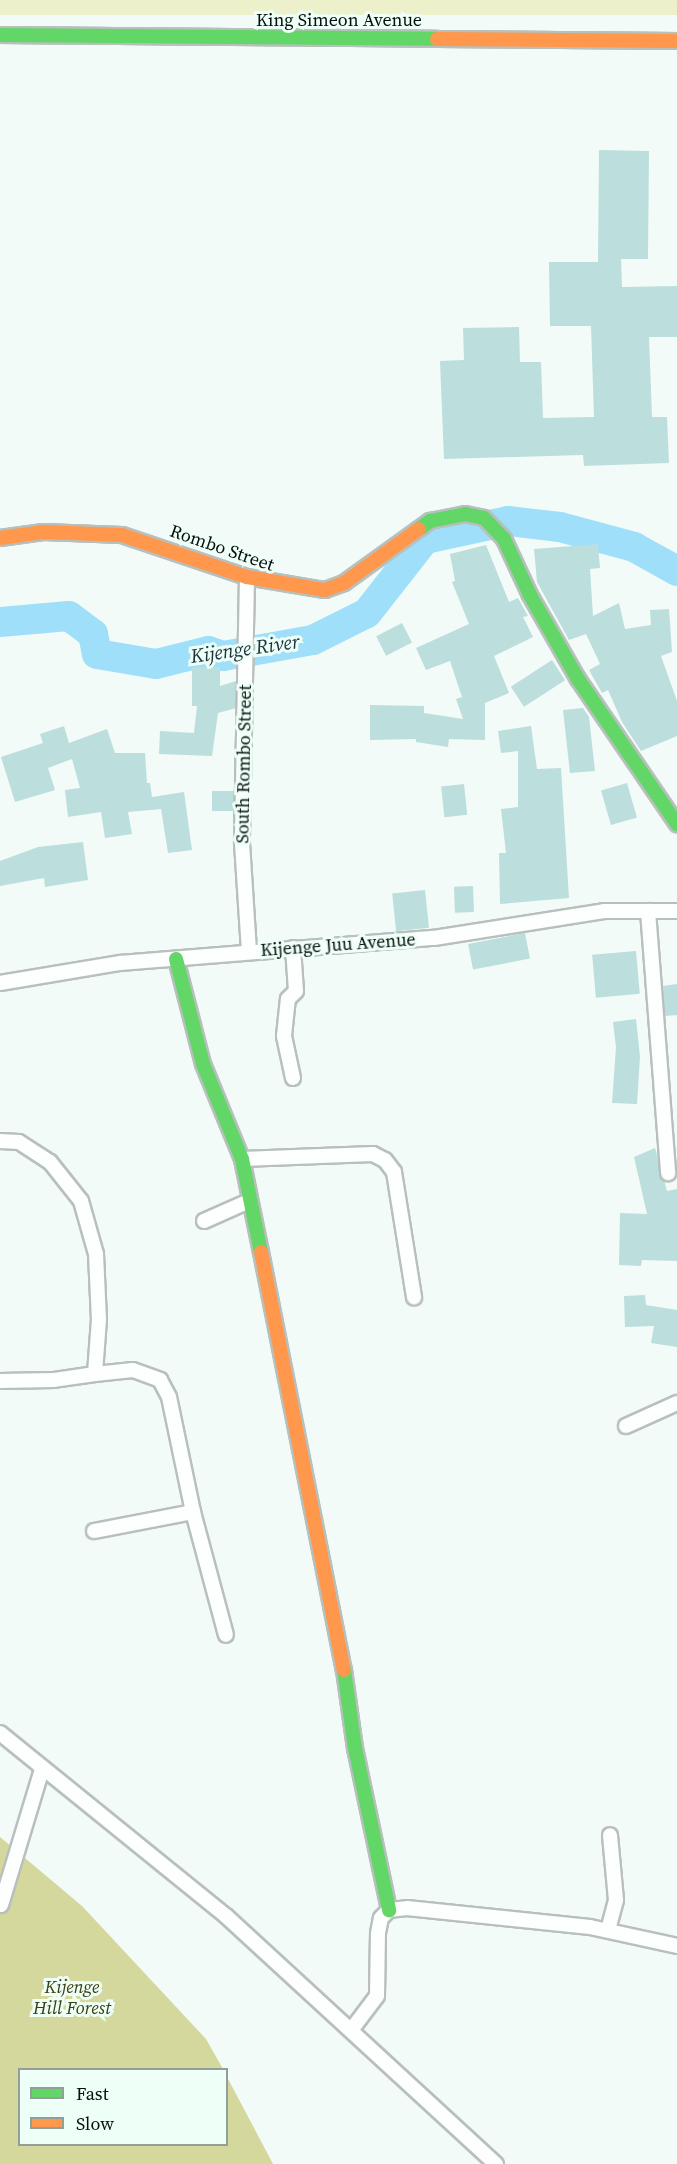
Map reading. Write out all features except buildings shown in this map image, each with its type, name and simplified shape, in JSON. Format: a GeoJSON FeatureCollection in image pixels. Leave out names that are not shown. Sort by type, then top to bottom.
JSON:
{"type":"FeatureCollection","features":[{"type":"Feature","properties":{"kind":"street","name":"King Simeon Avenue"},"geometry":{"type":"LineString","coordinates":[[0,35],[677,41]]}},
{"type":"Feature","properties":{"kind":"street","name":"Rombo Street"},"geometry":{"type":"LineString","coordinates":[[0,538],[44,532],[122,535],[247,578],[325,590],[344,583],[430,521],[465,514],[484,518],[504,539],[530,595],[578,679],[677,824]]}},
{"type":"Feature","properties":{"kind":"street","name":"South Rombo Street"},"geometry":{"type":"LineString","coordinates":[[247,578],[243,843],[249,951]]}},
{"type":"Feature","properties":{"kind":"street","name":"Kijenge Juu Avenue"},"geometry":{"type":"LineString","coordinates":[[0,983],[59,971],[249,951],[445,937],[604,911],[677,911]]}},
{"type":"Feature","properties":{"kind":"street"},"geometry":{"type":"LineString","coordinates":[[648,911],[668,1173]]}},
{"type":"Feature","properties":{"kind":"street"},"geometry":{"type":"LineString","coordinates":[[293,948],[296,991],[288,999],[284,1036],[293,1078]]}},
{"type":"Feature","properties":{"kind":"street"},"geometry":{"type":"LineString","coordinates":[[176,959],[203,1064],[242,1159],[338,1628],[355,1748],[389,1910]]}},
{"type":"Feature","properties":{"kind":"street"},"geometry":{"type":"LineString","coordinates":[[0,1141],[19,1142],[50,1162],[81,1201],[96,1254],[99,1319],[95,1374]]}},
{"type":"Feature","properties":{"kind":"street"},"geometry":{"type":"LineString","coordinates":[[242,1159],[373,1154],[385,1160],[394,1172],[414,1297]]}},
{"type":"Feature","properties":{"kind":"street"},"geometry":{"type":"LineString","coordinates":[[204,1221],[249,1202]]}},
{"type":"Feature","properties":{"kind":"street"},"geometry":{"type":"LineString","coordinates":[[0,1381],[54,1380],[133,1370],[148,1372],[160,1380],[169,1397],[193,1512],[226,1635]]}},
{"type":"Feature","properties":{"kind":"street"},"geometry":{"type":"LineString","coordinates":[[626,1426],[677,1403]]}},
{"type":"Feature","properties":{"kind":"street"},"geometry":{"type":"LineString","coordinates":[[94,1531],[193,1512]]}},
{"type":"Feature","properties":{"kind":"street"},"geometry":{"type":"LineString","coordinates":[[0,1733],[226,1916],[352,2029],[496,2164]]}},
{"type":"Feature","properties":{"kind":"street"},"geometry":{"type":"LineString","coordinates":[[1,1905],[42,1769]]}},
{"type":"Feature","properties":{"kind":"street"},"geometry":{"type":"LineString","coordinates":[[608,1930],[616,1900],[610,1835]]}},
{"type":"Feature","properties":{"kind":"street"},"geometry":{"type":"LineString","coordinates":[[352,2029],[377,1996],[378,1933],[381,1918],[389,1910],[407,1908],[608,1930],[677,1946]]}},
{"type":"Feature","properties":{"kind":"green space"},"geometry":{"type":"Polygon","coordinates":[[[0,0],[677,0],[677,15],[0,15],[0,0]]]}},
{"type":"Feature","properties":{"kind":"green space","name":"Kijenge Hill Forest"},"geometry":{"type":"Polygon","coordinates":[[[0,1837],[82,1906],[206,2039],[222,2068],[18,2068],[18,2146],[228,2146],[228,2079],[273,2164],[0,2164],[0,1837]]]}},
{"type":"Feature","properties":{"kind":"waterway","name":"Kijenge River"},"geometry":{"type":"LineString","coordinates":[[0,622],[69,616],[93,634],[97,654],[156,664],[208,651],[223,656],[313,640],[367,613],[425,539],[508,521],[560,527],[634,547],[677,571]]}},
{"type":"Feature","properties":{"kind":"traffic: fast"},"geometry":{"type":"LineString","coordinates":[[0,35],[437,39]]}},
{"type":"Feature","properties":{"kind":"traffic: fast"},"geometry":{"type":"LineString","coordinates":[[419,529],[430,521],[465,514],[484,518],[504,539],[530,595],[578,679],[677,824]]}},
{"type":"Feature","properties":{"kind":"traffic: fast"},"geometry":{"type":"LineString","coordinates":[[176,959],[203,1064],[242,1159],[261,1252]]}},
{"type":"Feature","properties":{"kind":"traffic: fast"},"geometry":{"type":"LineString","coordinates":[[344,1670],[355,1748],[389,1910]]}},
{"type":"Feature","properties":{"kind":"traffic: slow"},"geometry":{"type":"LineString","coordinates":[[437,39],[677,41]]}},
{"type":"Feature","properties":{"kind":"traffic: slow"},"geometry":{"type":"LineString","coordinates":[[0,538],[44,532],[122,535],[247,577],[325,590],[344,583],[419,529]]}},
{"type":"Feature","properties":{"kind":"traffic: slow"},"geometry":{"type":"LineString","coordinates":[[261,1252],[344,1670]]}}]}
